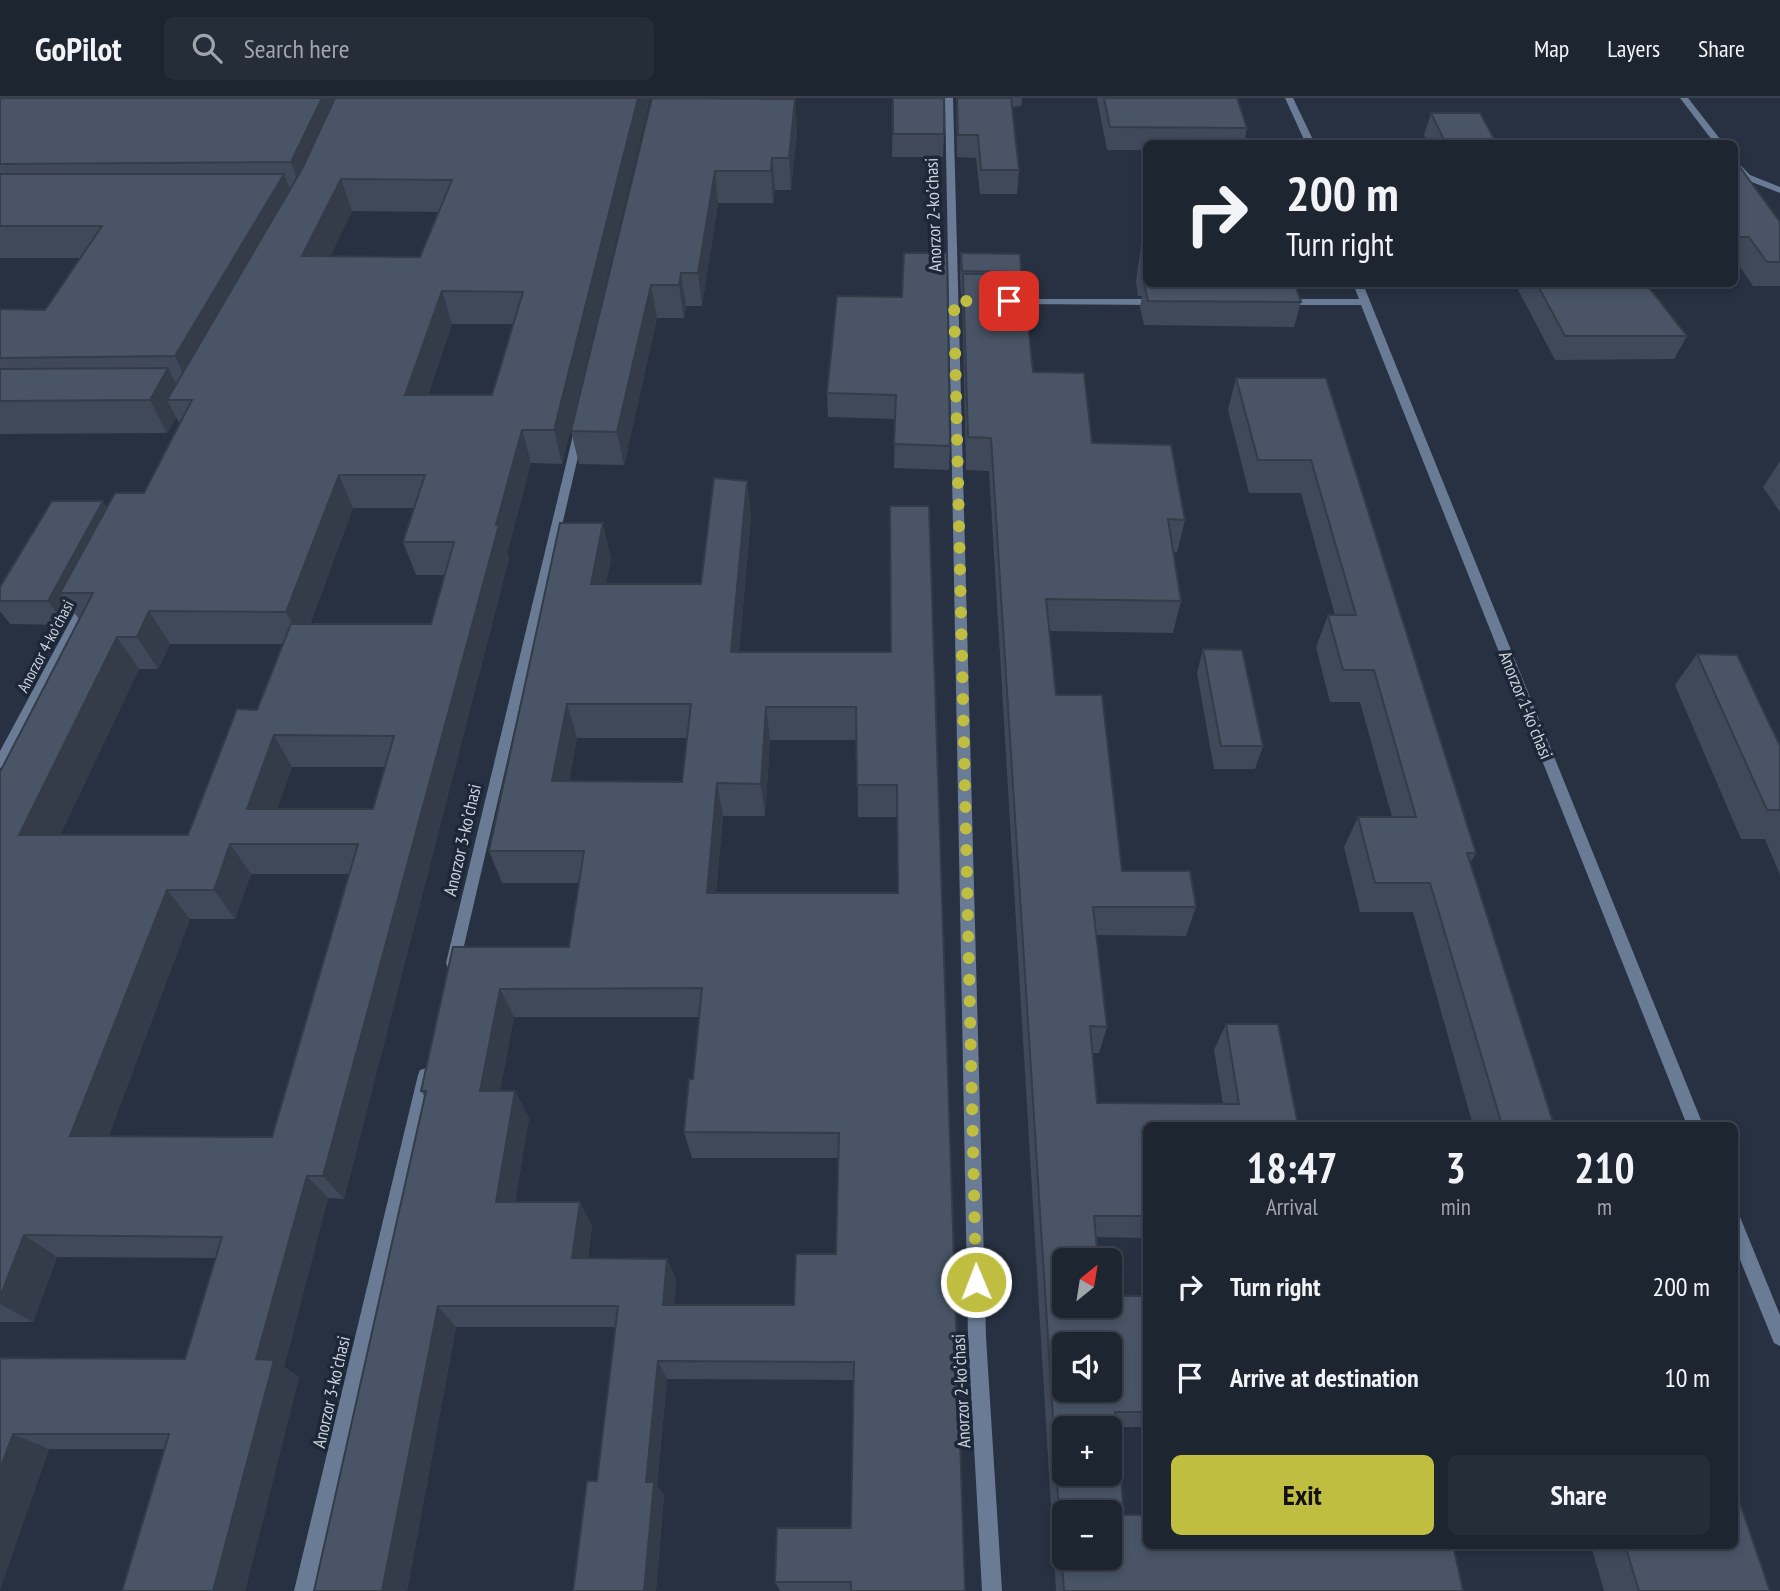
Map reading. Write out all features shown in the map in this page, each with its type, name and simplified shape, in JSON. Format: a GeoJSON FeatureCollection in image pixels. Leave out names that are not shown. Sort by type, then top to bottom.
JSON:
{"type":"FeatureCollection","features":[{"type":"Feature","properties":{"kind":"street","name":"Аnorzor 2-koʼchasi"},"geometry":{"type":"LineString","coordinates":[[949,98],[961,301],[977,1337],[992,1591]]}},
{"type":"Feature","properties":{"kind":"street"},"geometry":{"type":"LineString","coordinates":[[1289,98],[1309,140]]}},
{"type":"Feature","properties":{"kind":"street"},"geometry":{"type":"LineString","coordinates":[[1684,98],[1717,140]]}},
{"type":"Feature","properties":{"kind":"street"},"geometry":{"type":"LineString","coordinates":[[1738,167],[1747,177],[1780,190]]}},
{"type":"Feature","properties":{"kind":"street","name":"Аnorzor 1-koʼchasi"},"geometry":{"type":"LineString","coordinates":[[1359,287],[1694,1122]]}},
{"type":"Feature","properties":{"kind":"street"},"geometry":{"type":"LineString","coordinates":[[995,301],[1173,302]]}},
{"type":"Feature","properties":{"kind":"street"},"geometry":{"type":"LineString","coordinates":[[1269,302],[1364,303]]}},
{"type":"Feature","properties":{"kind":"street","name":"Аnorzor 3-koʼchasi"},"geometry":{"type":"LineString","coordinates":[[449,980],[583,410]]}},
{"type":"Feature","properties":{"kind":"street","name":"Аnorzor 4-koʼchasi"},"geometry":{"type":"LineString","coordinates":[[0,763],[91,592]]}},
{"type":"Feature","properties":{"kind":"street","name":"Аnorzor 3-koʼchasi"},"geometry":{"type":"LineString","coordinates":[[304,1591],[429,1062]]}},
{"type":"Feature","properties":{"kind":"street"},"geometry":{"type":"LineString","coordinates":[[1738,1233],[1780,1337]]}},
{"type":"Feature","properties":{"kind":"building"},"geometry":{"type":"Polygon","coordinates":[[[0,98],[322,98],[291,162],[0,164],[0,98]]]}},
{"type":"Feature","properties":{"kind":"building"},"geometry":{"type":"Polygon","coordinates":[[[335,98],[638,98],[554,430],[522,430],[496,525],[499,525],[323,1176],[307,1176],[256,1359],[274,1360],[213,1591],[122,1591],[169,1434],[13,1434],[0,1469],[0,1358],[185,1359],[222,1237],[24,1235],[0,1297],[0,772],[93,593],[60,593],[115,493],[144,493],[192,400],[167,400],[302,169],[335,98]],[[341,179],[302,256],[420,257],[452,180],[341,179]],[[442,291],[405,395],[492,395],[523,292],[442,291]],[[339,475],[286,612],[149,611],[137,637],[117,637],[19,835],[188,835],[237,709],[257,710],[291,624],[431,624],[454,542],[403,542],[425,475],[339,475]],[[274,735],[247,809],[373,809],[394,736],[274,735]],[[230,844],[214,890],[167,890],[70,1136],[272,1137],[358,844],[230,844]]]}},
{"type":"Feature","properties":{"kind":"building"},"geometry":{"type":"Polygon","coordinates":[[[652,98],[795,99],[789,158],[772,158],[771,171],[715,171],[698,273],[681,273],[679,285],[651,285],[617,432],[571,431],[652,98]]]}},
{"type":"Feature","properties":{"kind":"building"},"geometry":{"type":"Polygon","coordinates":[[[893,98],[944,98],[944,134],[893,134],[893,98]]]}},
{"type":"Feature","properties":{"kind":"building"},"geometry":{"type":"Polygon","coordinates":[[[957,98],[1011,98],[1019,170],[981,170],[978,135],[958,135],[957,98]]]}},
{"type":"Feature","properties":{"kind":"building"},"geometry":{"type":"Polygon","coordinates":[[[1104,98],[1237,98],[1247,128],[1110,127],[1104,98]]]}},
{"type":"Feature","properties":{"kind":"building"},"geometry":{"type":"Polygon","coordinates":[[[1431,113],[1480,113],[1495,140],[1444,140],[1431,113]]]}},
{"type":"Feature","properties":{"kind":"building"},"geometry":{"type":"Polygon","coordinates":[[[1738,164],[1780,222],[1780,262],[1767,262],[1749,237],[1738,237],[1738,164]]]}},
{"type":"Feature","properties":{"kind":"building"},"geometry":{"type":"Polygon","coordinates":[[[0,174],[284,174],[175,356],[0,358],[0,309],[45,310],[102,226],[0,226],[0,174]]]}},
{"type":"Feature","properties":{"kind":"building"},"geometry":{"type":"Polygon","coordinates":[[[904,253],[947,253],[950,446],[894,444],[896,395],[827,393],[837,296],[902,297],[904,253]]]}},
{"type":"Feature","properties":{"kind":"building"},"geometry":{"type":"Polygon","coordinates":[[[961,253],[1020,254],[1021,272],[962,271],[961,253]]]}},
{"type":"Feature","properties":{"kind":"building"},"geometry":{"type":"Polygon","coordinates":[[[963,274],[1023,274],[1033,372],[1084,373],[1092,443],[1171,445],[1185,520],[1168,519],[1181,601],[1046,599],[1056,695],[1102,695],[1122,871],[1190,871],[1196,907],[1093,907],[1107,1027],[1090,1026],[1097,1103],[1239,1104],[1226,1024],[1278,1024],[1297,1122],[1143,1122],[1143,1216],[1094,1216],[1097,1248],[1052,1248],[1052,1318],[1122,1318],[1122,1296],[1143,1296],[1143,1412],[1115,1412],[1115,1416],[1053,1416],[1052,1402],[1122,1402],[1122,1332],[1052,1332],[1052,1401],[991,438],[968,437],[963,274]]]}},
{"type":"Feature","properties":{"kind":"building"},"geometry":{"type":"Polygon","coordinates":[[[1145,287],[1296,287],[1301,302],[1148,301],[1145,287]]]}},
{"type":"Feature","properties":{"kind":"building"},"geometry":{"type":"Polygon","coordinates":[[[1539,287],[1648,287],[1687,336],[1565,336],[1539,287]]]}},
{"type":"Feature","properties":{"kind":"building"},"geometry":{"type":"Polygon","coordinates":[[[168,368],[150,400],[0,401],[0,369],[168,368]]]}},
{"type":"Feature","properties":{"kind":"building"},"geometry":{"type":"Polygon","coordinates":[[[1236,378],[1326,378],[1476,853],[1467,853],[1553,1122],[1501,1122],[1430,883],[1375,883],[1358,817],[1416,817],[1374,670],[1343,670],[1328,615],[1356,615],[1311,460],[1258,460],[1236,378]]]}},
{"type":"Feature","properties":{"kind":"building"},"geometry":{"type":"Polygon","coordinates":[[[714,478],[747,481],[731,652],[891,652],[890,506],[929,506],[965,1591],[851,1591],[851,1582],[775,1582],[777,1528],[851,1528],[854,1362],[658,1361],[646,1482],[654,1482],[644,1591],[573,1591],[587,1481],[597,1481],[618,1306],[438,1306],[382,1591],[314,1591],[426,1091],[421,1091],[453,947],[569,947],[584,851],[489,851],[560,523],[603,523],[591,584],[701,584],[714,478]],[[567,704],[552,781],[682,782],[691,704],[567,704]],[[766,707],[761,784],[717,783],[707,893],[898,893],[897,785],[857,785],[856,707],[766,707]],[[702,988],[500,989],[480,1091],[515,1091],[496,1202],[580,1202],[572,1258],[667,1259],[663,1305],[794,1305],[796,1254],[836,1254],[839,1133],[684,1132],[689,1079],[693,1079],[702,988]]]}},
{"type":"Feature","properties":{"kind":"building"},"geometry":{"type":"Polygon","coordinates":[[[52,501],[103,501],[48,601],[0,601],[0,587],[52,501]]]}},
{"type":"Feature","properties":{"kind":"building"},"geometry":{"type":"Polygon","coordinates":[[[1203,649],[1242,650],[1263,746],[1221,746],[1203,649]]]}},
{"type":"Feature","properties":{"kind":"building"},"geometry":{"type":"Polygon","coordinates":[[[1697,654],[1737,655],[1780,746],[1780,810],[1767,810],[1697,654]]]}},
{"type":"Feature","properties":{"kind":"building"},"geometry":{"type":"Polygon","coordinates":[[[1057,1486],[1121,1486],[1124,1515],[1143,1515],[1143,1549],[1454,1549],[1463,1591],[1064,1591],[1063,1570],[1122,1570],[1122,1500],[1058,1500],[1057,1486]]]}},
{"type":"Feature","properties":{"kind":"building"},"geometry":{"type":"Polygon","coordinates":[[[1738,1498],[1770,1591],[1639,1591],[1626,1549],[1738,1549],[1738,1498]]]}},
{"type":"Feature","properties":{"kind":"route"},"geometry":{"type":"LineString","coordinates":[[976,1282],[954,301],[1009,301]]}}]}
